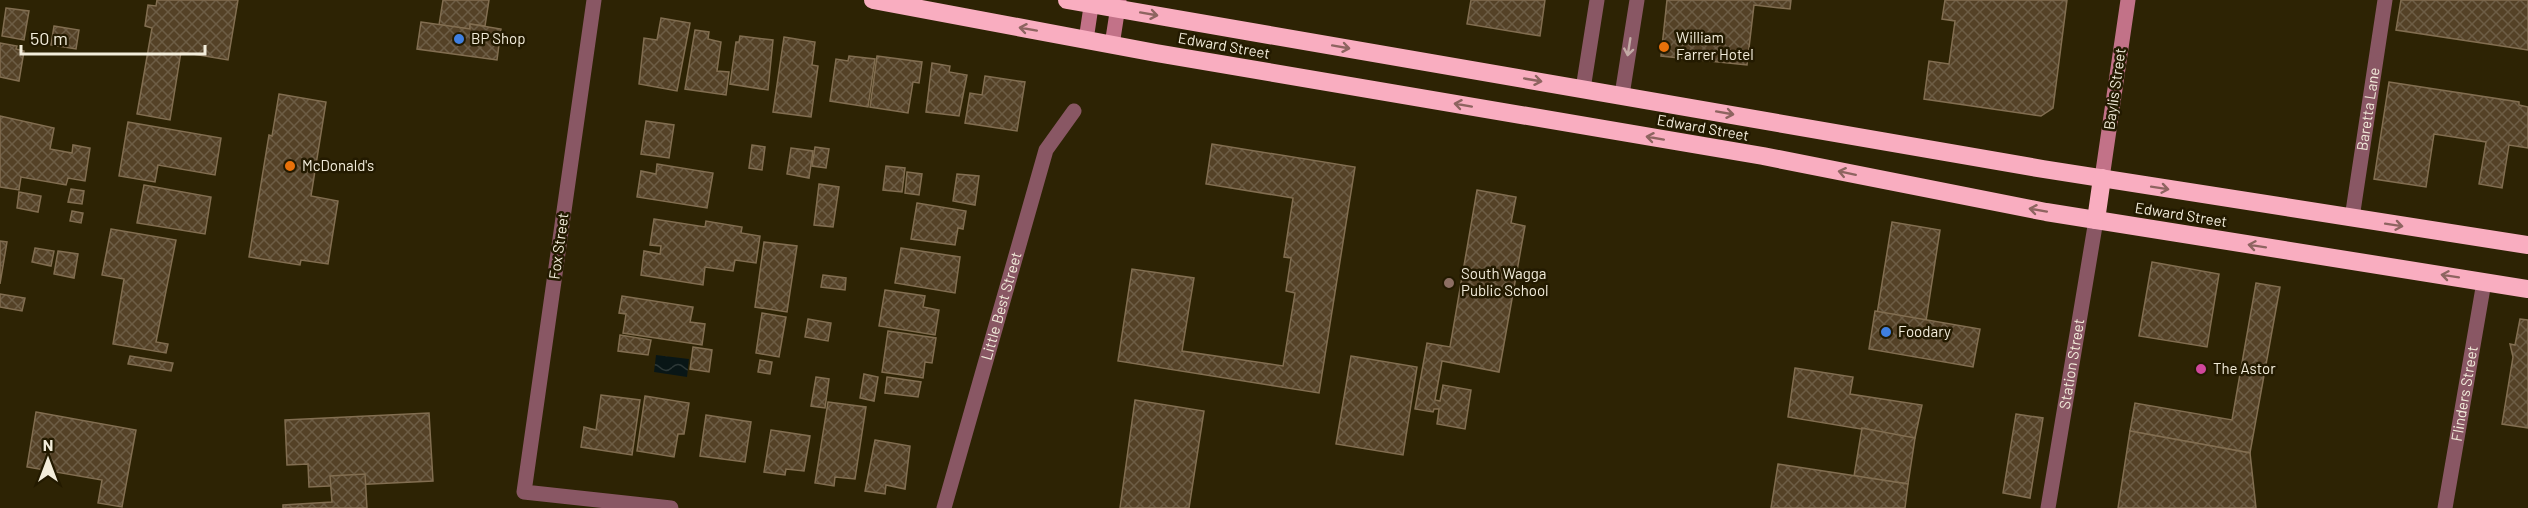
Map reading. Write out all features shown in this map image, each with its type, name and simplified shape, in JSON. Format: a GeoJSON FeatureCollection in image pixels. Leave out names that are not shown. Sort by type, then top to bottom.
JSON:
{"type":"FeatureCollection","features":[{"type":"Feature","properties":{"kind":"highway","name":"Edward Street"},"geometry":{"type":"LineString","coordinates":[[873,0],[1112,45],[1763,156],[1941,193],[2528,289]]}},
{"type":"Feature","properties":{"kind":"highway","name":"Edward Street"},"geometry":{"type":"LineString","coordinates":[[1067,0],[1118,4],[1622,95],[2102,178],[2528,245]]}},
{"type":"Feature","properties":{"kind":"highway"},"geometry":{"type":"LineString","coordinates":[[2096,220],[2102,178]]}},
{"type":"Feature","properties":{"kind":"main road","name":"Baylis Street"},"geometry":{"type":"LineString","coordinates":[[2102,178],[2128,0]]}},
{"type":"Feature","properties":{"kind":"main road"},"geometry":{"type":"LineString","coordinates":[[1086,40],[1092,2]]}},
{"type":"Feature","properties":{"kind":"main road"},"geometry":{"type":"LineString","coordinates":[[1112,45],[1118,4]]}},
{"type":"Feature","properties":{"kind":"street","name":"Fox Street"},"geometry":{"type":"LineString","coordinates":[[594,0],[524,492],[671,508]]}},
{"type":"Feature","properties":{"kind":"street"},"geometry":{"type":"LineString","coordinates":[[1583,88],[1597,0]]}},
{"type":"Feature","properties":{"kind":"street"},"geometry":{"type":"LineString","coordinates":[[1622,95],[1637,0]]}},
{"type":"Feature","properties":{"kind":"street","name":"Baretta Lane"},"geometry":{"type":"LineString","coordinates":[[2352,218],[2385,0]]}},
{"type":"Feature","properties":{"kind":"street","name":"Little Best Street"},"geometry":{"type":"LineString","coordinates":[[944,508],[1046,150],[1074,111]]}},
{"type":"Feature","properties":{"kind":"street","name":"Station Street"},"geometry":{"type":"LineString","coordinates":[[2048,508],[2096,220]]}},
{"type":"Feature","properties":{"kind":"street","name":"Flinders Street"},"geometry":{"type":"LineString","coordinates":[[2445,508],[2484,282]]}},
{"type":"Feature","properties":{"kind":"water"},"geometry":{"type":"Polygon","coordinates":[[[656,355],[689,359],[687,377],[654,372],[656,355]]]}},
{"type":"Feature","properties":{"kind":"building"},"geometry":{"type":"Polygon","coordinates":[[[157,0],[238,0],[228,60],[181,52],[170,120],[137,114],[152,28],[145,26],[148,5],[156,6],[157,0]]]}},
{"type":"Feature","properties":{"kind":"building"},"geometry":{"type":"Polygon","coordinates":[[[443,0],[489,0],[485,26],[470,24],[470,29],[439,25],[443,0]]]}},
{"type":"Feature","properties":{"kind":"building"},"geometry":{"type":"Polygon","coordinates":[[[1471,0],[1545,0],[1540,36],[1467,24],[1471,0]]]}},
{"type":"Feature","properties":{"kind":"building"},"geometry":{"type":"Polygon","coordinates":[[[1667,0],[1791,0],[1790,9],[1754,5],[1747,65],[1661,56],[1667,0]]]}},
{"type":"Feature","properties":{"kind":"building"},"geometry":{"type":"Polygon","coordinates":[[[1945,0],[2067,0],[2053,108],[2041,116],[1924,99],[1929,61],[1949,64],[1955,21],[1942,19],[1945,0]]]}},
{"type":"Feature","properties":{"kind":"building"},"geometry":{"type":"Polygon","coordinates":[[[2401,0],[2528,0],[2528,50],[2396,30],[2401,0]]]}},
{"type":"Feature","properties":{"kind":"building"},"geometry":{"type":"Polygon","coordinates":[[[6,8],[29,11],[24,40],[2,36],[6,8]]]}},
{"type":"Feature","properties":{"kind":"building"},"geometry":{"type":"Polygon","coordinates":[[[661,18],[690,23],[677,91],[639,84],[644,38],[657,40],[661,18]]]}},
{"type":"Feature","properties":{"kind":"building","name":"BP Shop"},"geometry":{"type":"Polygon","coordinates":[[[421,22],[470,29],[470,24],[501,29],[497,60],[417,49],[421,22]]]}},
{"type":"Feature","properties":{"kind":"building"},"geometry":{"type":"Polygon","coordinates":[[[54,26],[79,30],[76,49],[51,45],[54,26]]]}},
{"type":"Feature","properties":{"kind":"building"},"geometry":{"type":"Polygon","coordinates":[[[695,30],[709,32],[708,39],[721,42],[717,71],[729,72],[726,95],[685,89],[695,30]]]}},
{"type":"Feature","properties":{"kind":"building"},"geometry":{"type":"Polygon","coordinates":[[[740,36],[773,40],[768,90],[730,84],[736,42],[739,42],[740,36]]]}},
{"type":"Feature","properties":{"kind":"building"},"geometry":{"type":"Polygon","coordinates":[[[784,37],[815,42],[812,65],[818,66],[811,117],[773,112],[784,37]]]}},
{"type":"Feature","properties":{"kind":"building"},"geometry":{"type":"Polygon","coordinates":[[[0,43],[17,46],[16,49],[24,51],[19,81],[0,77],[0,43]]]}},
{"type":"Feature","properties":{"kind":"building"},"geometry":{"type":"Polygon","coordinates":[[[849,56],[875,59],[868,107],[830,101],[836,59],[848,61],[849,56]]]}},
{"type":"Feature","properties":{"kind":"building"},"geometry":{"type":"Polygon","coordinates":[[[877,56],[922,62],[919,83],[913,82],[908,113],[870,107],[877,56]]]}},
{"type":"Feature","properties":{"kind":"building"},"geometry":{"type":"Polygon","coordinates":[[[932,63],[950,66],[949,72],[967,75],[959,116],[926,112],[932,63]]]}},
{"type":"Feature","properties":{"kind":"building"},"geometry":{"type":"Polygon","coordinates":[[[985,76],[1025,82],[1017,131],[965,123],[970,93],[982,95],[985,76]]]}},
{"type":"Feature","properties":{"kind":"building"},"geometry":{"type":"Polygon","coordinates":[[[2389,82],[2519,102],[2519,105],[2528,107],[2528,148],[2509,145],[2502,188],[2479,184],[2486,142],[2434,134],[2426,187],[2374,179],[2389,82]]]}},
{"type":"Feature","properties":{"kind":"building","name":"McDonald's"},"geometry":{"type":"Polygon","coordinates":[[[279,94],[326,102],[311,196],[338,201],[328,264],[301,260],[300,265],[249,257],[269,135],[272,136],[279,94]]]}},
{"type":"Feature","properties":{"kind":"building"},"geometry":{"type":"Polygon","coordinates":[[[0,116],[54,128],[50,149],[72,153],[73,145],[90,148],[85,181],[68,178],[66,185],[21,177],[19,190],[0,187],[0,116]]]}},
{"type":"Feature","properties":{"kind":"building"},"geometry":{"type":"Polygon","coordinates":[[[646,121],[674,125],[669,158],[641,154],[646,121]]]}},
{"type":"Feature","properties":{"kind":"building"},"geometry":{"type":"Polygon","coordinates":[[[128,122],[221,138],[215,175],[158,165],[155,182],[119,176],[128,122]]]}},
{"type":"Feature","properties":{"kind":"building"},"geometry":{"type":"Polygon","coordinates":[[[1212,144],[1355,167],[1319,393],[1118,361],[1132,269],[1194,278],[1182,351],[1283,366],[1295,293],[1286,291],[1291,258],[1284,257],[1293,198],[1206,184],[1212,144]]]}},
{"type":"Feature","properties":{"kind":"building"},"geometry":{"type":"Polygon","coordinates":[[[752,145],[765,147],[762,170],[749,168],[752,145]]]}},
{"type":"Feature","properties":{"kind":"building"},"geometry":{"type":"Polygon","coordinates":[[[815,147],[829,149],[826,168],[812,166],[815,147]]]}},
{"type":"Feature","properties":{"kind":"building"},"geometry":{"type":"Polygon","coordinates":[[[791,148],[813,151],[809,178],[787,174],[791,148]]]}},
{"type":"Feature","properties":{"kind":"building"},"geometry":{"type":"Polygon","coordinates":[[[657,164],[713,173],[707,208],[637,197],[641,171],[656,174],[657,164]]]}},
{"type":"Feature","properties":{"kind":"building"},"geometry":{"type":"Polygon","coordinates":[[[886,166],[905,168],[902,192],[883,190],[886,166]]]}},
{"type":"Feature","properties":{"kind":"building"},"geometry":{"type":"Polygon","coordinates":[[[907,172],[922,174],[919,195],[905,193],[907,172]]]}},
{"type":"Feature","properties":{"kind":"building"},"geometry":{"type":"Polygon","coordinates":[[[957,174],[979,176],[975,205],[953,201],[957,174]]]}},
{"type":"Feature","properties":{"kind":"building"},"geometry":{"type":"Polygon","coordinates":[[[819,184],[839,187],[833,227],[814,225],[819,184]]]}},
{"type":"Feature","properties":{"kind":"building"},"geometry":{"type":"Polygon","coordinates":[[[144,185],[211,197],[205,234],[137,223],[144,185]]]}},
{"type":"Feature","properties":{"kind":"building"},"geometry":{"type":"Polygon","coordinates":[[[71,189],[84,191],[82,204],[68,202],[71,189]]]}},
{"type":"Feature","properties":{"kind":"building"},"geometry":{"type":"Polygon","coordinates":[[[1477,190],[1516,197],[1511,223],[1525,226],[1499,372],[1442,361],[1435,400],[1440,401],[1443,385],[1471,390],[1465,429],[1437,424],[1439,409],[1434,409],[1433,412],[1415,409],[1427,343],[1450,347],[1477,190]]]}},
{"type":"Feature","properties":{"kind":"building"},"geometry":{"type":"Polygon","coordinates":[[[19,192],[41,196],[38,212],[17,208],[19,192]]]}},
{"type":"Feature","properties":{"kind":"building"},"geometry":{"type":"Polygon","coordinates":[[[917,203],[966,211],[963,229],[958,228],[955,245],[911,239],[917,203]]]}},
{"type":"Feature","properties":{"kind":"building"},"geometry":{"type":"Polygon","coordinates":[[[72,211],[83,213],[81,223],[70,221],[72,211]]]}},
{"type":"Feature","properties":{"kind":"building"},"geometry":{"type":"Polygon","coordinates":[[[654,219],[705,227],[706,221],[742,227],[741,233],[760,236],[756,263],[735,260],[733,271],[705,267],[703,285],[641,275],[644,251],[660,254],[661,246],[650,245],[654,219]]]}},
{"type":"Feature","properties":{"kind":"building"},"geometry":{"type":"Polygon","coordinates":[[[1892,222],[1940,230],[1926,321],[1877,314],[1892,222]]]}},
{"type":"Feature","properties":{"kind":"building"},"geometry":{"type":"Polygon","coordinates":[[[111,229],[176,240],[156,342],[168,344],[166,353],[113,344],[124,279],[102,275],[111,229]]]}},
{"type":"Feature","properties":{"kind":"building"},"geometry":{"type":"Polygon","coordinates":[[[0,241],[7,242],[0,284],[0,241]]]}},
{"type":"Feature","properties":{"kind":"building"},"geometry":{"type":"Polygon","coordinates":[[[764,242],[797,246],[787,312],[755,307],[764,242]]]}},
{"type":"Feature","properties":{"kind":"building"},"geometry":{"type":"Polygon","coordinates":[[[35,248],[54,251],[51,266],[32,262],[35,248]]]}},
{"type":"Feature","properties":{"kind":"building"},"geometry":{"type":"Polygon","coordinates":[[[901,248],[960,257],[955,293],[895,283],[901,248]]]}},
{"type":"Feature","properties":{"kind":"building"},"geometry":{"type":"Polygon","coordinates":[[[58,251],[78,254],[74,278],[54,274],[58,251]]]}},
{"type":"Feature","properties":{"kind":"building"},"geometry":{"type":"Polygon","coordinates":[[[2152,262],[2219,274],[2207,347],[2139,336],[2152,262]]]}},
{"type":"Feature","properties":{"kind":"building"},"geometry":{"type":"Polygon","coordinates":[[[823,275],[846,278],[845,290],[821,287],[823,275]]]}},
{"type":"Feature","properties":{"kind":"building"},"geometry":{"type":"Polygon","coordinates":[[[2256,283],[2280,287],[2250,453],[2130,431],[2135,403],[2232,420],[2256,283]]]}},
{"type":"Feature","properties":{"kind":"building"},"geometry":{"type":"Polygon","coordinates":[[[885,290],[925,296],[923,307],[939,310],[935,335],[879,326],[885,290]]]}},
{"type":"Feature","properties":{"kind":"building"},"geometry":{"type":"Polygon","coordinates":[[[0,294],[25,298],[22,311],[0,307],[0,294]]]}},
{"type":"Feature","properties":{"kind":"building"},"geometry":{"type":"Polygon","coordinates":[[[622,296],[693,307],[690,322],[705,324],[702,345],[623,333],[626,314],[619,313],[622,296]]]}},
{"type":"Feature","properties":{"kind":"building"},"geometry":{"type":"Polygon","coordinates":[[[1875,311],[1980,329],[1973,367],[1869,349],[1875,311]]]}},
{"type":"Feature","properties":{"kind":"building"},"geometry":{"type":"Polygon","coordinates":[[[762,313],[786,317],[779,357],[756,353],[762,313]]]}},
{"type":"Feature","properties":{"kind":"building"},"geometry":{"type":"Polygon","coordinates":[[[808,319],[831,323],[828,341],[805,337],[808,319]]]}},
{"type":"Feature","properties":{"kind":"building"},"geometry":{"type":"Polygon","coordinates":[[[2520,319],[2528,320],[2528,428],[2502,424],[2513,357],[2510,344],[2515,345],[2520,319]]]}},
{"type":"Feature","properties":{"kind":"building"},"geometry":{"type":"Polygon","coordinates":[[[888,331],[936,338],[932,363],[925,362],[923,378],[882,372],[888,331]]]}},
{"type":"Feature","properties":{"kind":"building"},"geometry":{"type":"Polygon","coordinates":[[[620,335],[651,340],[648,355],[618,351],[620,335]]]}},
{"type":"Feature","properties":{"kind":"building"},"geometry":{"type":"Polygon","coordinates":[[[693,347],[712,350],[709,372],[690,369],[693,347]]]}},
{"type":"Feature","properties":{"kind":"building"},"geometry":{"type":"Polygon","coordinates":[[[130,356],[173,363],[171,371],[128,364],[130,356]]]}},
{"type":"Feature","properties":{"kind":"building"},"geometry":{"type":"Polygon","coordinates":[[[1351,356],[1417,367],[1403,455],[1336,444],[1351,356]]]}},
{"type":"Feature","properties":{"kind":"building"},"geometry":{"type":"Polygon","coordinates":[[[760,360],[772,362],[770,374],[758,372],[760,360]]]}},
{"type":"Feature","properties":{"kind":"building"},"geometry":{"type":"Polygon","coordinates":[[[1795,368],[1853,377],[1850,394],[1922,405],[1915,438],[1788,417],[1795,368]]]}},
{"type":"Feature","properties":{"kind":"building"},"geometry":{"type":"Polygon","coordinates":[[[864,374],[878,377],[874,401],[860,398],[864,374]]]}},
{"type":"Feature","properties":{"kind":"building"},"geometry":{"type":"Polygon","coordinates":[[[816,377],[829,379],[825,408],[811,406],[816,377]]]}},
{"type":"Feature","properties":{"kind":"building"},"geometry":{"type":"Polygon","coordinates":[[[887,377],[921,382],[918,397],[885,393],[887,377]]]}},
{"type":"Feature","properties":{"kind":"building"},"geometry":{"type":"Polygon","coordinates":[[[601,395],[640,400],[632,455],[581,447],[584,427],[596,430],[601,395]]]}},
{"type":"Feature","properties":{"kind":"building"},"geometry":{"type":"Polygon","coordinates":[[[645,396],[689,403],[684,434],[678,434],[674,457],[637,451],[645,396]]]}},
{"type":"Feature","properties":{"kind":"building"},"geometry":{"type":"Polygon","coordinates":[[[1135,400],[1204,411],[1189,508],[1120,508],[1135,400]]]}},
{"type":"Feature","properties":{"kind":"building"},"geometry":{"type":"Polygon","coordinates":[[[828,402],[866,407],[855,479],[835,477],[834,486],[815,483],[828,402]]]}},
{"type":"Feature","properties":{"kind":"building"},"geometry":{"type":"Polygon","coordinates":[[[36,412],[136,430],[122,507],[98,503],[102,480],[27,467],[36,412]]]}},
{"type":"Feature","properties":{"kind":"building"},"geometry":{"type":"Polygon","coordinates":[[[429,413],[433,481],[309,487],[308,464],[287,465],[285,420],[429,413]]]}},
{"type":"Feature","properties":{"kind":"building"},"geometry":{"type":"Polygon","coordinates":[[[2016,414],[2043,418],[2030,498],[2003,493],[2016,414]]]}},
{"type":"Feature","properties":{"kind":"building"},"geometry":{"type":"Polygon","coordinates":[[[706,415],[751,422],[745,462],[700,456],[706,415]]]}},
{"type":"Feature","properties":{"kind":"building"},"geometry":{"type":"Polygon","coordinates":[[[1862,428],[1915,438],[1908,484],[1854,476],[1862,428]]]}},
{"type":"Feature","properties":{"kind":"building"},"geometry":{"type":"Polygon","coordinates":[[[771,430],[810,436],[804,471],[786,469],[785,475],[764,472],[771,430]]]}},
{"type":"Feature","properties":{"kind":"building"},"geometry":{"type":"Polygon","coordinates":[[[2130,431],[2250,453],[2256,508],[2118,508],[2130,431]]]}},
{"type":"Feature","properties":{"kind":"building"},"geometry":{"type":"Polygon","coordinates":[[[875,440],[910,446],[905,489],[886,485],[885,494],[865,491],[875,440]]]}},
{"type":"Feature","properties":{"kind":"building"},"geometry":{"type":"Polygon","coordinates":[[[1778,464],[1908,484],[1905,508],[1771,508],[1778,464]]]}},
{"type":"Feature","properties":{"kind":"building"},"geometry":{"type":"Polygon","coordinates":[[[365,474],[367,508],[283,508],[283,505],[332,502],[330,476],[365,474]]]}},
{"type":"Feature","properties":{"kind":"place","name":"BP Shop"},"geometry":{"type":"Point","coordinates":[459,39]}},
{"type":"Feature","properties":{"kind":"place","name":"William Farrer Hotel"},"geometry":{"type":"Point","coordinates":[1664,47]}},
{"type":"Feature","properties":{"kind":"place","name":"McDonald's"},"geometry":{"type":"Point","coordinates":[290,166]}},
{"type":"Feature","properties":{"kind":"place","name":"South Wagga Public School"},"geometry":{"type":"Point","coordinates":[1449,283]}},
{"type":"Feature","properties":{"kind":"place","name":"Foodary"},"geometry":{"type":"Point","coordinates":[1886,332]}},
{"type":"Feature","properties":{"kind":"place","name":"The Astor"},"geometry":{"type":"Point","coordinates":[2201,369]}}]}
